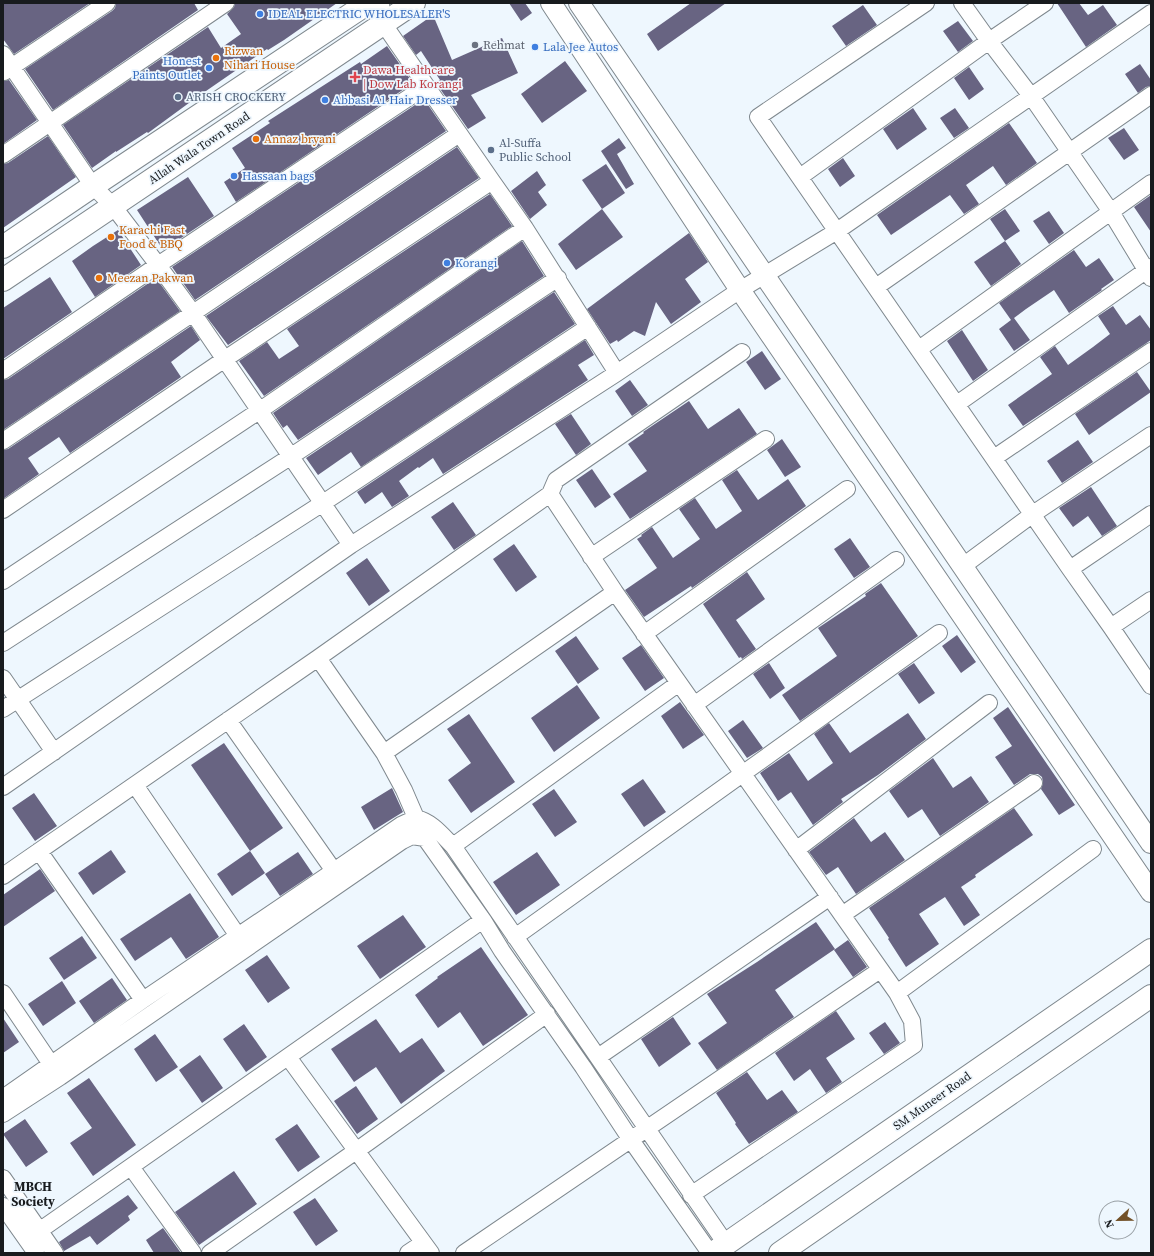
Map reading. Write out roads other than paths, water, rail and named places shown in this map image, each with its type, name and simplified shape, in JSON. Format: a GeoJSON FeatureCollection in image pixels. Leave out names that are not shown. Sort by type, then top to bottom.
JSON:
{"type":"FeatureCollection","features":[{"type":"Feature","properties":{"kind":"main road"},"geometry":{"type":"LineString","coordinates":[[3,247],[368,3]]}},
{"type":"Feature","properties":{"kind":"main road","name":"Allah Wala Town Road"},"geometry":{"type":"LineString","coordinates":[[3,280],[113,206],[382,13],[414,3]]}},
{"type":"Feature","properties":{"kind":"main road","name":"SM Muneer Road"},"geometry":{"type":"LineString","coordinates":[[716,1250],[1151,950]]}},
{"type":"Feature","properties":{"kind":"main road"},"geometry":{"type":"LineString","coordinates":[[780,1253],[1151,996]]}},
{"type":"Feature","properties":{"kind":"street"},"geometry":{"type":"LineString","coordinates":[[107,3],[6,64],[51,123],[93,186],[113,206],[193,313],[351,545]]}},
{"type":"Feature","properties":{"kind":"street"},"geometry":{"type":"LineString","coordinates":[[3,154],[51,123],[226,3]]}},
{"type":"Feature","properties":{"kind":"street"},"geometry":{"type":"LineString","coordinates":[[551,3],[740,290],[1151,892]]}},
{"type":"Feature","properties":{"kind":"street"},"geometry":{"type":"LineString","coordinates":[[579,3],[1151,843]]}},
{"type":"Feature","properties":{"kind":"street"},"geometry":{"type":"LineString","coordinates":[[926,3],[758,117],[1070,569],[1112,626],[1151,686]]}},
{"type":"Feature","properties":{"kind":"street"},"geometry":{"type":"LineString","coordinates":[[957,404],[1149,272],[1111,212],[1070,152],[1031,96],[962,3]]}},
{"type":"Feature","properties":{"kind":"street"},"geometry":{"type":"LineString","coordinates":[[800,177],[989,41],[1045,3]]}},
{"type":"Feature","properties":{"kind":"street"},"geometry":{"type":"LineString","coordinates":[[382,13],[426,86],[525,228],[618,373]]}},
{"type":"Feature","properties":{"kind":"street"},"geometry":{"type":"LineString","coordinates":[[3,787],[351,545],[618,373],[764,274],[837,231],[1151,13]]}},
{"type":"Feature","properties":{"kind":"street"},"geometry":{"type":"LineString","coordinates":[[3,371],[158,265],[426,86]]}},
{"type":"Feature","properties":{"kind":"street"},"geometry":{"type":"LineString","coordinates":[[876,287],[1151,96]]}},
{"type":"Feature","properties":{"kind":"street"},"geometry":{"type":"LineString","coordinates":[[3,441],[459,134]]}},
{"type":"Feature","properties":{"kind":"street"},"geometry":{"type":"LineString","coordinates":[[3,510],[225,359],[492,181]]}},
{"type":"Feature","properties":{"kind":"street"},"geometry":{"type":"LineString","coordinates":[[919,349],[1151,183]]}},
{"type":"Feature","properties":{"kind":"street"},"geometry":{"type":"LineString","coordinates":[[3,581],[259,411],[525,228]]}},
{"type":"Feature","properties":{"kind":"street"},"geometry":{"type":"LineString","coordinates":[[3,643],[290,457],[558,278]]}},
{"type":"Feature","properties":{"kind":"street"},"geometry":{"type":"LineString","coordinates":[[3,709],[323,503],[588,327]]}},
{"type":"Feature","properties":{"kind":"street"},"geometry":{"type":"LineString","coordinates":[[994,458],[1151,350]]}},
{"type":"Feature","properties":{"kind":"street"},"geometry":{"type":"LineString","coordinates":[[3,876],[318,658],[550,494],[556,480],[742,352]]}},
{"type":"Feature","properties":{"kind":"street"},"geometry":{"type":"LineString","coordinates":[[963,566],[1033,514],[1151,435]]}},
{"type":"Feature","properties":{"kind":"street"},"geometry":{"type":"LineString","coordinates":[[591,557],[766,439]]}},
{"type":"Feature","properties":{"kind":"street"},"geometry":{"type":"LineString","coordinates":[[644,634],[847,489]]}},
{"type":"Feature","properties":{"kind":"street"},"geometry":{"type":"LineString","coordinates":[[550,494],[644,634],[896,993],[912,1021],[914,1045],[692,1196]]}},
{"type":"Feature","properties":{"kind":"street"},"geometry":{"type":"LineString","coordinates":[[1070,569],[1151,514]]}},
{"type":"Feature","properties":{"kind":"street"},"geometry":{"type":"LineString","coordinates":[[694,705],[896,560]]}},
{"type":"Feature","properties":{"kind":"street"},"geometry":{"type":"LineString","coordinates":[[384,754],[615,592]]}},
{"type":"Feature","properties":{"kind":"street"},"geometry":{"type":"LineString","coordinates":[[1112,626],[1151,600]]}},
{"type":"Feature","properties":{"kind":"street"},"geometry":{"type":"LineString","coordinates":[[515,937],[939,633]]}},
{"type":"Feature","properties":{"kind":"street"},"geometry":{"type":"LineString","coordinates":[[318,658],[384,754],[404,790],[425,838],[483,920],[502,951],[547,1014],[631,1140],[716,1250]]}},
{"type":"Feature","properties":{"kind":"street"},"geometry":{"type":"LineString","coordinates":[[3,678],[54,752]]}},
{"type":"Feature","properties":{"kind":"street"},"geometry":{"type":"LineString","coordinates":[[453,846],[678,683]]}},
{"type":"Feature","properties":{"kind":"street"},"geometry":{"type":"LineString","coordinates":[[796,850],[989,702]]}},
{"type":"Feature","properties":{"kind":"street"},"geometry":{"type":"LineString","coordinates":[[228,720],[338,876]]}},
{"type":"Feature","properties":{"kind":"street"},"geometry":{"type":"LineString","coordinates":[[842,915],[1034,784]]}},
{"type":"Feature","properties":{"kind":"street"},"geometry":{"type":"LineString","coordinates":[[134,785],[238,936]]}},
{"type":"Feature","properties":{"kind":"street"},"geometry":{"type":"LineString","coordinates":[[3,1114],[60,1077],[338,876],[401,825],[416,818],[433,825],[453,846],[648,1129],[692,1196],[716,1250]]}},
{"type":"Feature","properties":{"kind":"street"},"geometry":{"type":"LineString","coordinates":[[3,1098],[238,936],[338,876],[402,841],[412,836],[425,838]]}},
{"type":"Feature","properties":{"kind":"street"},"geometry":{"type":"LineString","coordinates":[[896,993],[1093,850]]}},
{"type":"Feature","properties":{"kind":"street"},"geometry":{"type":"LineString","coordinates":[[39,851],[144,1000]]}},
{"type":"Feature","properties":{"kind":"street"},"geometry":{"type":"LineString","coordinates":[[598,1057],[830,897]]}},
{"type":"Feature","properties":{"kind":"street"},"geometry":{"type":"LineString","coordinates":[[39,1230],[483,920]]}},
{"type":"Feature","properties":{"kind":"street"},"geometry":{"type":"LineString","coordinates":[[464,1253],[880,970]]}},
{"type":"Feature","properties":{"kind":"street"},"geometry":{"type":"LineString","coordinates":[[3,993],[51,1064]]}},
{"type":"Feature","properties":{"kind":"street"},"geometry":{"type":"LineString","coordinates":[[210,1253],[356,1151],[547,1014]]}},
{"type":"Feature","properties":{"kind":"street"},"geometry":{"type":"LineString","coordinates":[[288,1057],[427,1248],[408,1253]]}},
{"type":"Feature","properties":{"kind":"street"},"geometry":{"type":"LineString","coordinates":[[131,1167],[193,1253]]}},
{"type":"Feature","properties":{"kind":"street"},"geometry":{"type":"LineString","coordinates":[[3,1178],[55,1253]]}},
{"type":"Feature","properties":{"kind":"street"},"geometry":{"type":"LineString","coordinates":[[3,1206],[36,1253]]}},
{"type":"Feature","properties":{"kind":"place","name":"IDEAL ELECTRIC WHOLESALER'S"},"geometry":{"type":"Point","coordinates":[260,14]}},
{"type":"Feature","properties":{"kind":"place","name":"Rehmat"},"geometry":{"type":"Point","coordinates":[475,45]}},
{"type":"Feature","properties":{"kind":"place","name":"Lala Jee Autos"},"geometry":{"type":"Point","coordinates":[535,47]}},
{"type":"Feature","properties":{"kind":"place","name":"Rizwan Nihari House"},"geometry":{"type":"Point","coordinates":[216,58]}},
{"type":"Feature","properties":{"kind":"place","name":"Honest Paints Outlet"},"geometry":{"type":"Point","coordinates":[209,68]}},
{"type":"Feature","properties":{"kind":"place","name":"Dawa Healthcare | Dow Lab Korangi"},"geometry":{"type":"Point","coordinates":[355,77]}},
{"type":"Feature","properties":{"kind":"place","name":"ARISH CROCKERY"},"geometry":{"type":"Point","coordinates":[178,97]}},
{"type":"Feature","properties":{"kind":"place","name":"Abbasi A1 Hair Dresser"},"geometry":{"type":"Point","coordinates":[325,100]}},
{"type":"Feature","properties":{"kind":"place","name":"Annaz bryani"},"geometry":{"type":"Point","coordinates":[256,139]}},
{"type":"Feature","properties":{"kind":"place","name":"Al-Suffa Public School"},"geometry":{"type":"Point","coordinates":[491,150]}},
{"type":"Feature","properties":{"kind":"place","name":"Hassaan bags"},"geometry":{"type":"Point","coordinates":[234,176]}},
{"type":"Feature","properties":{"kind":"place","name":"Karachi Fast Food & BBQ"},"geometry":{"type":"Point","coordinates":[111,237]}},
{"type":"Feature","properties":{"kind":"place","name":"Korangi"},"geometry":{"type":"Point","coordinates":[447,263]}},
{"type":"Feature","properties":{"kind":"place","name":"Meezan Pakwan"},"geometry":{"type":"Point","coordinates":[99,278]}},
{"type":"Feature","properties":{"kind":"district","name":"MBCH Society"},"geometry":{"type":"Point","coordinates":[33,1194]}}]}
